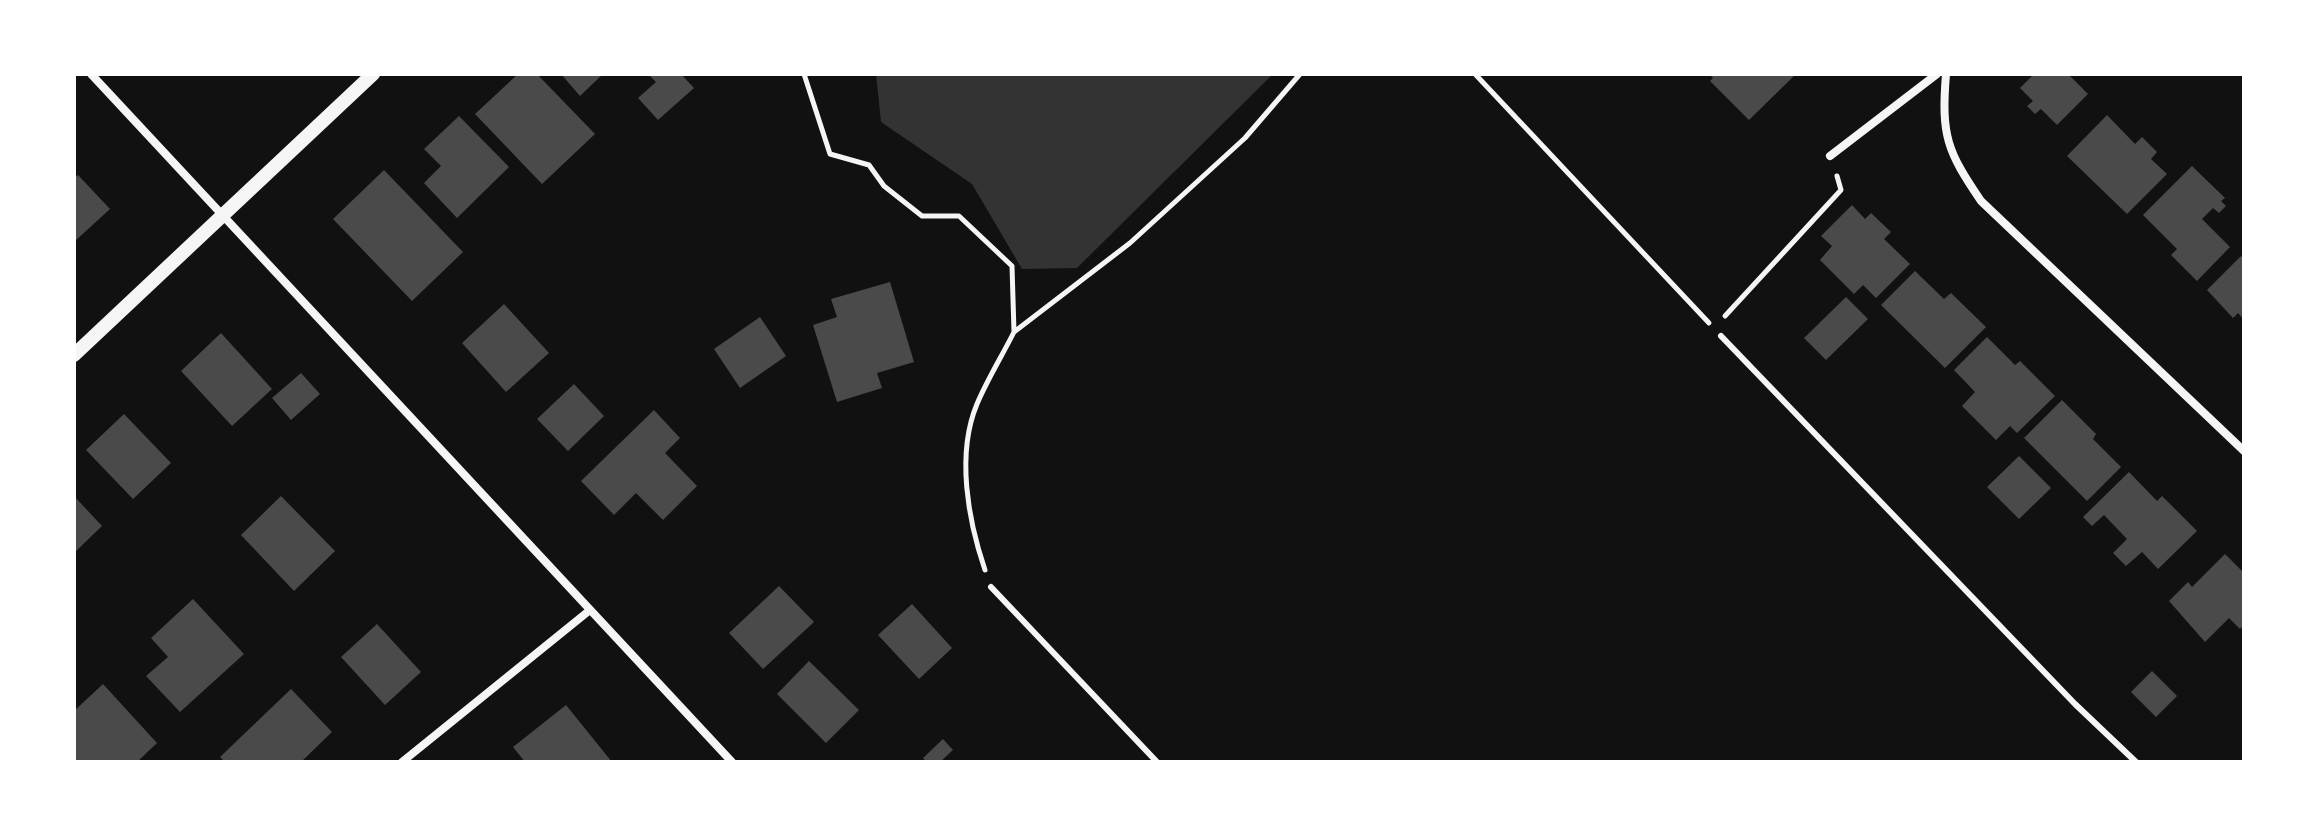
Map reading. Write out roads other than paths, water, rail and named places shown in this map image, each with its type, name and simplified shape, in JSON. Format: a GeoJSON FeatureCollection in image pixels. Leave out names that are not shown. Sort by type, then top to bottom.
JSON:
{"type":"FeatureCollection","features":[{"type":"Feature","properties":{"kind":"street"},"geometry":{"type":"LineString","coordinates":[[91,74],[732,762]]}},
{"type":"Feature","properties":{"kind":"street"},"geometry":{"type":"LineString","coordinates":[[74,355],[373,74]]}},
{"type":"Feature","properties":{"kind":"street"},"geometry":{"type":"LineString","coordinates":[[1830,156],[1937,74]]}},
{"type":"Feature","properties":{"kind":"street"},"geometry":{"type":"LineString","coordinates":[[1946,74],[1945,130],[1952,158],[1981,201],[2244,451]]}},
{"type":"Feature","properties":{"kind":"street"},"geometry":{"type":"LineString","coordinates":[[402,762],[590,610]]}},
{"type":"Feature","properties":{"kind":"lane"},"geometry":{"type":"LineString","coordinates":[[1721,336],[2075,704],[2136,762]]}},
{"type":"Feature","properties":{"kind":"lane"},"geometry":{"type":"LineString","coordinates":[[991,587],[1157,762]]}}]}
